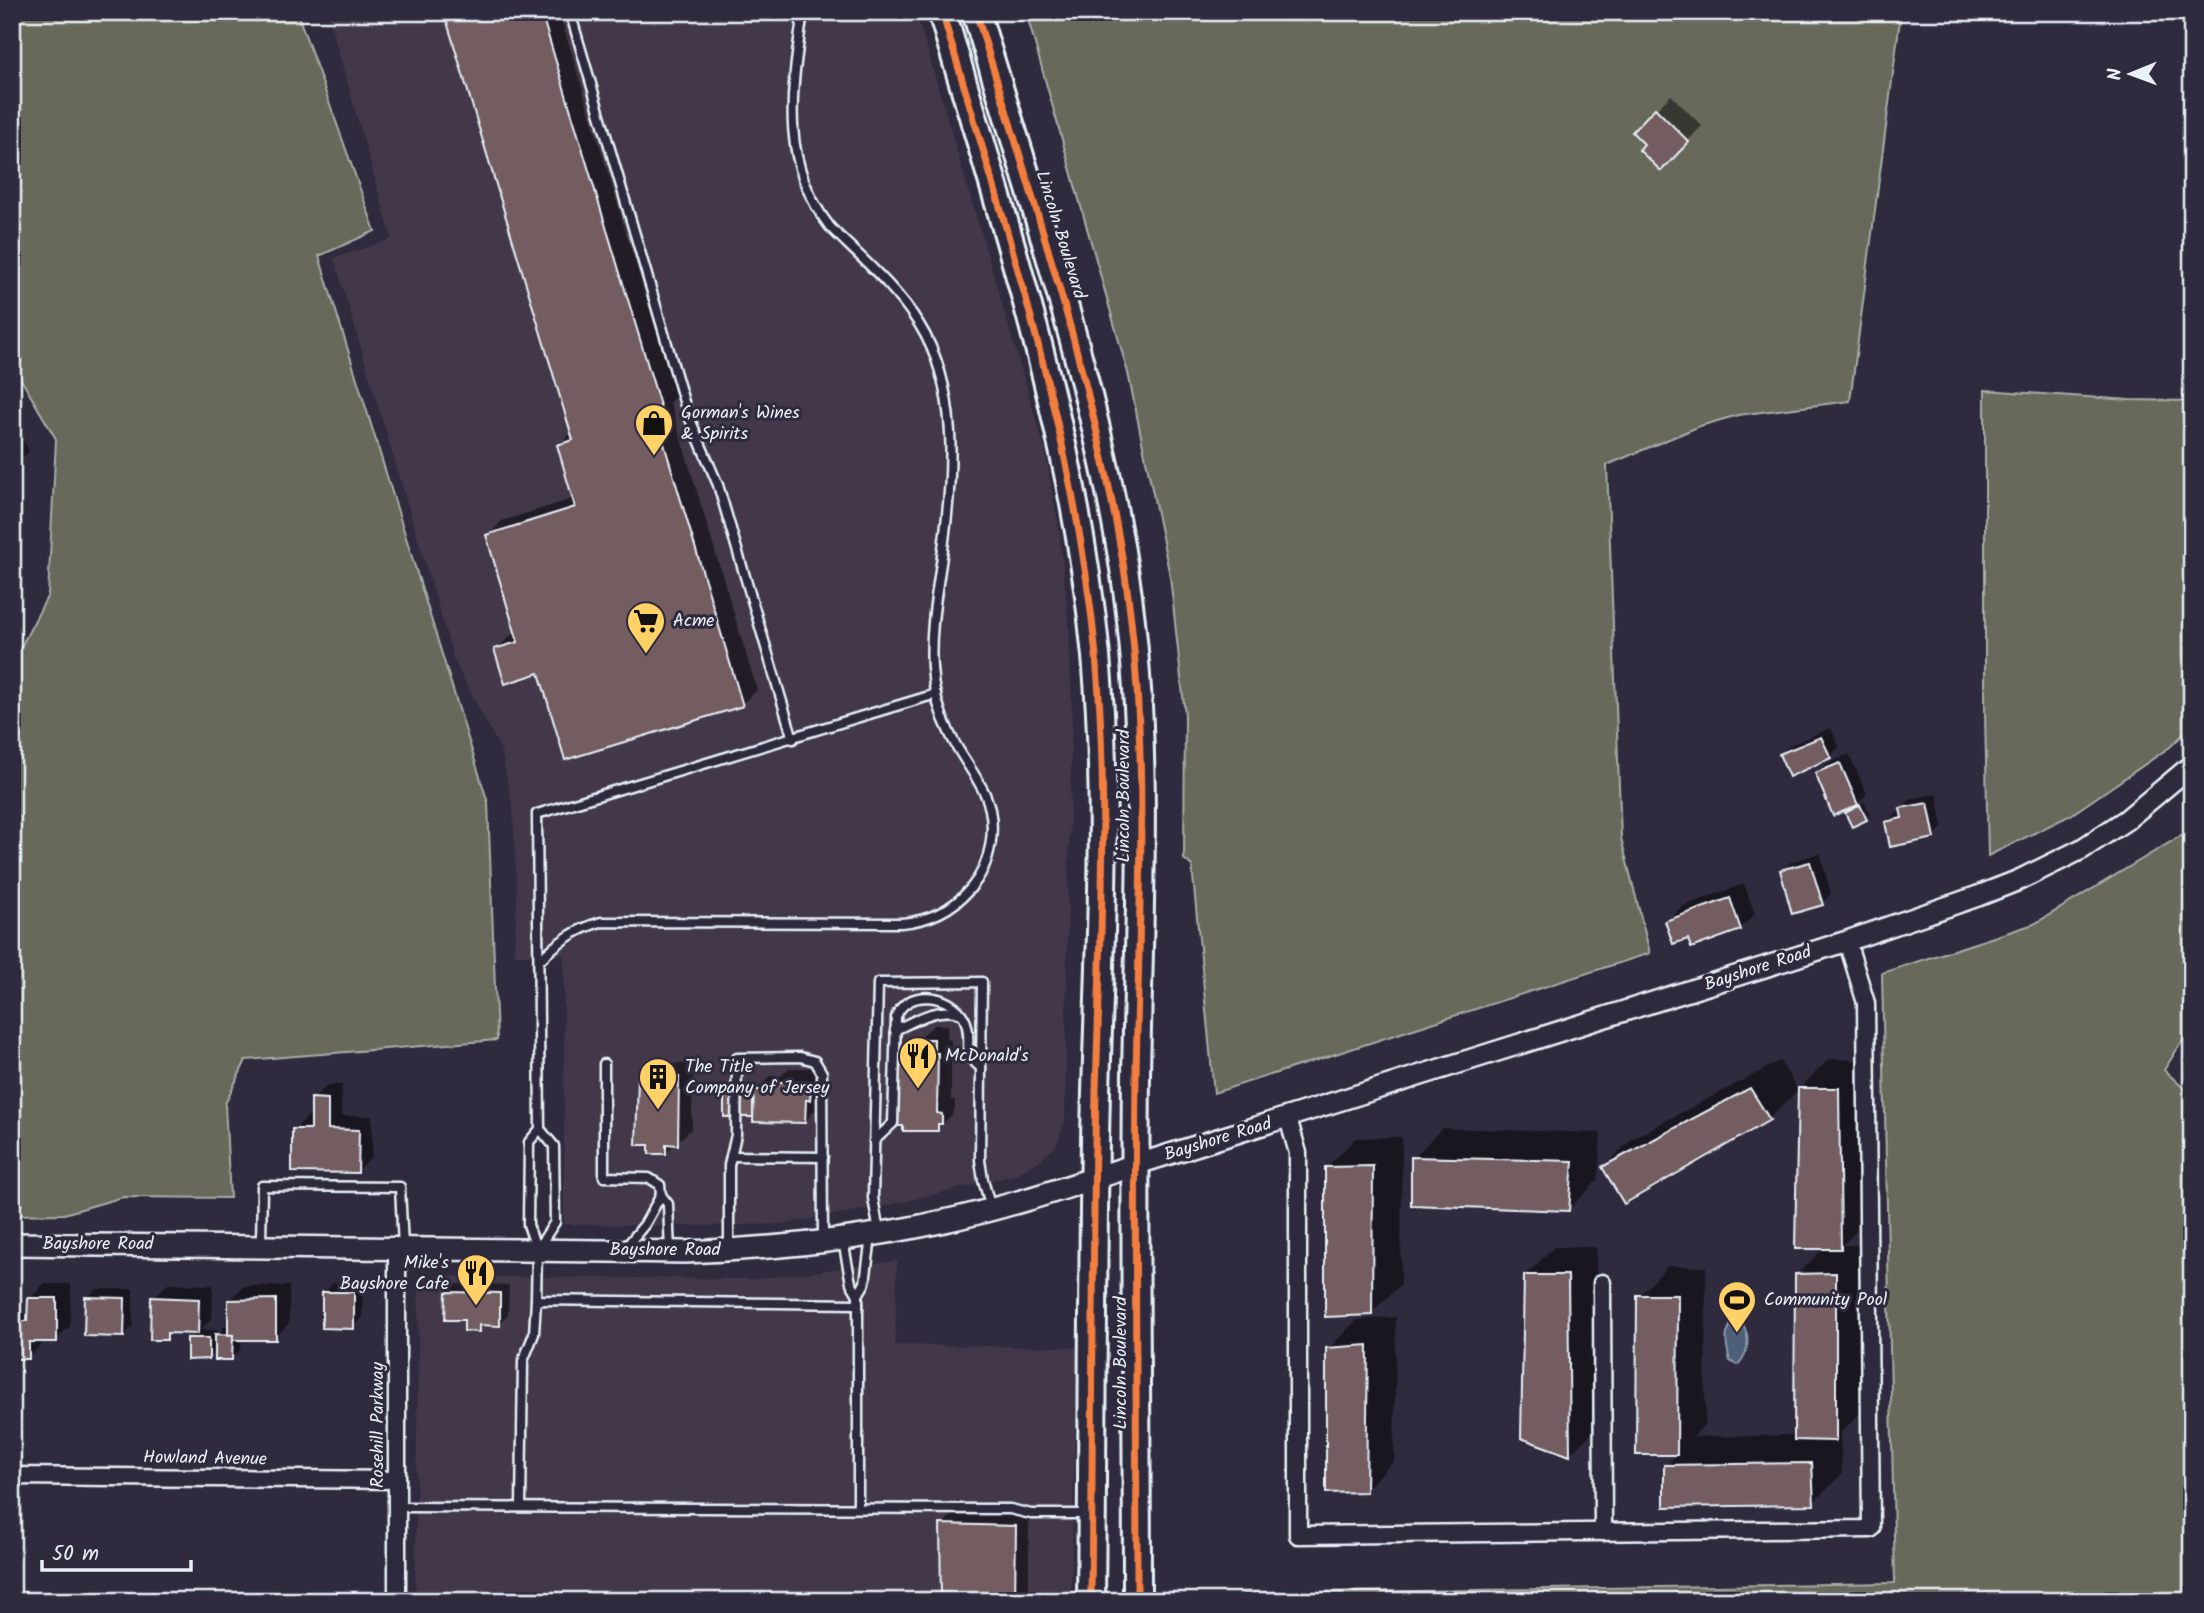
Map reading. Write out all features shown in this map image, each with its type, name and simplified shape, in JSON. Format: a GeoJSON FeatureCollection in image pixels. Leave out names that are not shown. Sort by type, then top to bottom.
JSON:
{"type":"FeatureCollection","features":[{"type":"Feature","properties":{"kind":"highway","name":"Lincoln Boulevard"},"geometry":{"type":"LineString","coordinates":[[942,12],[1046,374],[1068,474],[1089,596],[1101,728],[1102,796],[1094,1178],[1091,1601]]}},
{"type":"Feature","properties":{"kind":"highway","name":"Lincoln Boulevard"},"geometry":{"type":"LineString","coordinates":[[976,12],[1066,308],[1102,454],[1125,575],[1138,700],[1141,779],[1135,1165],[1138,1601]]}},
{"type":"Feature","properties":{"kind":"main road","name":"Bayshore Road"},"geometry":{"type":"LineString","coordinates":[[12,1244],[261,1245],[400,1250],[729,1250],[833,1239],[943,1222],[1135,1165]]}},
{"type":"Feature","properties":{"kind":"street","name":"Bayshore Road"},"geometry":{"type":"LineString","coordinates":[[1135,1165],[1847,942],[1988,892],[2082,849],[2126,820],[2192,765]]}},
{"type":"Feature","properties":{"kind":"street"},"geometry":{"type":"LineString","coordinates":[[1288,1118],[1298,1153],[1298,1535],[1871,1529],[1866,1003],[1847,942]]}},
{"type":"Feature","properties":{"kind":"street","name":"Rosehill Parkway"},"geometry":{"type":"LineString","coordinates":[[397,1601],[400,1250]]}},
{"type":"Feature","properties":{"kind":"street"},"geometry":{"type":"LineString","coordinates":[[1602,1283],[1603,1532]]}},
{"type":"Feature","properties":{"kind":"street","name":"Howland Avenue"},"geometry":{"type":"LineString","coordinates":[[12,1476],[397,1480]]}},
{"type":"Feature","properties":{"kind":"lane"},"geometry":{"type":"LineString","coordinates":[[570,12],[687,412],[718,485],[793,739]]}},
{"type":"Feature","properties":{"kind":"lane"},"geometry":{"type":"LineString","coordinates":[[540,960],[569,935],[601,922],[901,923],[933,916],[956,903],[975,883],[989,848],[991,820],[985,794],[950,734],[936,694],[932,667],[932,636],[951,481],[945,397],[935,355],[919,324],[896,293],[826,221],[800,167],[791,113],[803,12]]}},
{"type":"Feature","properties":{"kind":"lane"},"geometry":{"type":"LineString","coordinates":[[537,1250],[555,1222],[554,1146],[540,1129],[537,814],[936,694]]}},
{"type":"Feature","properties":{"kind":"lane"},"geometry":{"type":"LineString","coordinates":[[858,1300],[866,1283],[875,1233],[873,1198],[878,983],[982,982],[980,1160],[990,1208]]}},
{"type":"Feature","properties":{"kind":"lane"},"geometry":{"type":"LineString","coordinates":[[874,1141],[893,1123],[895,1030],[898,1010],[907,1001],[931,998],[944,1001],[961,1014],[968,1027],[968,1056],[981,1068]]}},
{"type":"Feature","properties":{"kind":"lane"},"geometry":{"type":"LineString","coordinates":[[895,1030],[933,1013],[951,1011],[961,1014]]}},
{"type":"Feature","properties":{"kind":"lane"},"geometry":{"type":"LineString","coordinates":[[729,1250],[729,1165],[736,1135],[737,1058],[800,1057],[815,1061],[822,1073],[823,1157],[833,1239],[858,1300],[858,1508]]}},
{"type":"Feature","properties":{"kind":"lane"},"geometry":{"type":"LineString","coordinates":[[604,1064],[604,1177],[649,1178],[660,1185],[661,1195],[668,1204],[670,1252]]}},
{"type":"Feature","properties":{"kind":"lane"},"geometry":{"type":"LineString","coordinates":[[521,1507],[523,1361],[534,1334],[536,1300],[537,1250],[528,1225],[529,1142],[540,1129]]}},
{"type":"Feature","properties":{"kind":"lane"},"geometry":{"type":"LineString","coordinates":[[731,1156],[823,1157]]}},
{"type":"Feature","properties":{"kind":"lane"},"geometry":{"type":"LineString","coordinates":[[261,1245],[262,1186],[400,1187],[400,1250]]}},
{"type":"Feature","properties":{"kind":"lane"},"geometry":{"type":"LineString","coordinates":[[622,1251],[645,1224],[661,1195]]}},
{"type":"Feature","properties":{"kind":"lane"},"geometry":{"type":"LineString","coordinates":[[536,1300],[858,1300]]}},
{"type":"Feature","properties":{"kind":"lane"},"geometry":{"type":"LineString","coordinates":[[397,1507],[1010,1508],[1031,1514],[1092,1514]]}},
{"type":"Feature","properties":{"kind":"shaded area"},"geometry":{"type":"Polygon","coordinates":[[[327,12],[916,12],[1045,450],[1060,536],[1069,627],[1072,714],[1065,1122],[1056,1146],[1039,1161],[1015,1175],[898,1203],[784,1224],[564,1224],[564,955],[514,955],[517,900],[513,809],[501,750],[455,663],[334,258],[392,239],[327,12]]]}},
{"type":"Feature","properties":{"kind":"shaded area"},"geometry":{"type":"Polygon","coordinates":[[[897,1261],[895,1345],[1077,1347],[1071,1601],[415,1601],[419,1276],[756,1279],[897,1261]]]}},
{"type":"Feature","properties":{"kind":"green space"},"geometry":{"type":"Polygon","coordinates":[[[12,12],[297,12],[375,231],[319,256],[488,803],[497,1040],[246,1060],[225,1104],[230,1198],[123,1197],[64,1214],[12,1215],[12,664],[48,595],[56,439],[12,364],[12,12]]]}},
{"type":"Feature","properties":{"kind":"green space"},"geometry":{"type":"Polygon","coordinates":[[[1026,12],[1901,12],[1850,401],[1738,415],[1700,426],[1607,465],[1621,838],[1650,953],[1214,1093],[1192,866],[1184,859],[1185,715],[1170,576],[1128,373],[1026,12]]]}},
{"type":"Feature","properties":{"kind":"green space"},"geometry":{"type":"Polygon","coordinates":[[[1985,390],[2130,400],[2192,401],[2192,726],[2170,747],[2071,815],[1988,856],[1985,715],[1985,390]]]}},
{"type":"Feature","properties":{"kind":"green space"},"geometry":{"type":"Polygon","coordinates":[[[2192,829],[2192,1026],[2164,1070],[2192,1096],[2192,1601],[1243,1601],[1243,1594],[1895,1583],[1882,973],[2034,924],[2192,829]]]}},
{"type":"Feature","properties":{"kind":"water","name":"Community Pool"},"geometry":{"type":"Polygon","coordinates":[[[1737,1316],[1745,1328],[1748,1340],[1746,1353],[1738,1365],[1730,1361],[1726,1342],[1729,1327],[1737,1316]]]}},
{"type":"Feature","properties":{"kind":"building"},"geometry":{"type":"Polygon","coordinates":[[[444,12],[541,12],[662,412],[655,414],[743,706],[565,760],[539,673],[505,684],[494,649],[518,642],[486,535],[575,507],[557,445],[573,440],[444,12]]]}},
{"type":"Feature","properties":{"kind":"building"},"geometry":{"type":"Polygon","coordinates":[[[1655,108],[1689,142],[1661,171],[1639,150],[1644,144],[1632,132],[1655,108]]]}},
{"type":"Feature","properties":{"kind":"building"},"geometry":{"type":"Polygon","coordinates":[[[1821,737],[1831,758],[1789,777],[1779,754],[1821,737]]]}},
{"type":"Feature","properties":{"kind":"building"},"geometry":{"type":"Polygon","coordinates":[[[1840,763],[1858,805],[1833,816],[1815,773],[1840,763]]]}},
{"type":"Feature","properties":{"kind":"building"},"geometry":{"type":"Polygon","coordinates":[[[1928,803],[1935,838],[1890,847],[1885,822],[1902,818],[1900,808],[1928,803]]]}},
{"type":"Feature","properties":{"kind":"building"},"geometry":{"type":"Polygon","coordinates":[[[1860,805],[1867,820],[1852,827],[1845,813],[1860,805]]]}},
{"type":"Feature","properties":{"kind":"building"},"geometry":{"type":"Polygon","coordinates":[[[1810,862],[1823,905],[1792,914],[1780,870],[1810,862]]]}},
{"type":"Feature","properties":{"kind":"building"},"geometry":{"type":"Polygon","coordinates":[[[1730,898],[1741,930],[1691,948],[1688,939],[1673,944],[1665,921],[1730,898]]]}},
{"type":"Feature","properties":{"kind":"building","name":"McDonald's"},"geometry":{"type":"Polygon","coordinates":[[[918,1039],[934,1039],[934,1053],[938,1053],[937,1113],[942,1114],[942,1124],[938,1124],[938,1131],[903,1131],[903,1126],[898,1126],[899,1066],[904,1067],[904,1050],[918,1050],[918,1039]]]}},
{"type":"Feature","properties":{"kind":"building","name":"The Title Company of Jersey"},"geometry":{"type":"Polygon","coordinates":[[[638,1077],[679,1077],[678,1145],[666,1144],[666,1154],[649,1154],[649,1145],[636,1145],[638,1077]]]}},
{"type":"Feature","properties":{"kind":"building"},"geometry":{"type":"Polygon","coordinates":[[[773,1082],[807,1082],[806,1090],[811,1090],[810,1100],[806,1100],[805,1123],[753,1122],[754,1090],[773,1090],[773,1082]]]}},
{"type":"Feature","properties":{"kind":"building"},"geometry":{"type":"Polygon","coordinates":[[[1750,1088],[1770,1120],[1624,1204],[1602,1167],[1750,1088]]]}},
{"type":"Feature","properties":{"kind":"building"},"geometry":{"type":"Polygon","coordinates":[[[1798,1088],[1839,1088],[1841,1249],[1795,1249],[1798,1088]]]}},
{"type":"Feature","properties":{"kind":"building"},"geometry":{"type":"Polygon","coordinates":[[[724,1094],[753,1095],[753,1117],[724,1117],[724,1094]]]}},
{"type":"Feature","properties":{"kind":"building"},"geometry":{"type":"Polygon","coordinates":[[[311,1098],[328,1099],[328,1129],[359,1130],[358,1173],[292,1172],[292,1129],[311,1129],[311,1098]]]}},
{"type":"Feature","properties":{"kind":"building"},"geometry":{"type":"Polygon","coordinates":[[[1411,1157],[1573,1161],[1569,1211],[1411,1205],[1411,1157]]]}},
{"type":"Feature","properties":{"kind":"building"},"geometry":{"type":"Polygon","coordinates":[[[1373,1166],[1372,1315],[1325,1317],[1325,1167],[1373,1166]]]}},
{"type":"Feature","properties":{"kind":"building"},"geometry":{"type":"Polygon","coordinates":[[[1836,1273],[1836,1441],[1794,1440],[1795,1274],[1836,1273]]]}},
{"type":"Feature","properties":{"kind":"building"},"geometry":{"type":"Polygon","coordinates":[[[1524,1275],[1568,1275],[1570,1456],[1521,1438],[1524,1275]]]}},
{"type":"Feature","properties":{"kind":"building"},"geometry":{"type":"Polygon","coordinates":[[[322,1292],[354,1292],[354,1329],[322,1328],[322,1292]]]}},
{"type":"Feature","properties":{"kind":"building"},"geometry":{"type":"Polygon","coordinates":[[[446,1292],[500,1293],[500,1326],[479,1325],[479,1332],[464,1331],[464,1320],[445,1320],[446,1292]]]}},
{"type":"Feature","properties":{"kind":"building"},"geometry":{"type":"Polygon","coordinates":[[[1637,1295],[1678,1295],[1677,1455],[1636,1455],[1637,1295]]]}},
{"type":"Feature","properties":{"kind":"building"},"geometry":{"type":"Polygon","coordinates":[[[85,1297],[125,1298],[124,1337],[84,1336],[85,1297]]]}},
{"type":"Feature","properties":{"kind":"building"},"geometry":{"type":"Polygon","coordinates":[[[151,1297],[199,1299],[198,1334],[167,1333],[167,1340],[150,1340],[151,1297]]]}},
{"type":"Feature","properties":{"kind":"building"},"geometry":{"type":"Polygon","coordinates":[[[28,1298],[57,1298],[57,1342],[29,1342],[29,1359],[14,1359],[15,1321],[27,1321],[28,1298]]]}},
{"type":"Feature","properties":{"kind":"building"},"geometry":{"type":"Polygon","coordinates":[[[276,1299],[276,1340],[228,1340],[228,1300],[276,1299]]]}},
{"type":"Feature","properties":{"kind":"building"},"geometry":{"type":"Polygon","coordinates":[[[215,1334],[233,1335],[232,1360],[215,1360],[215,1334]]]}},
{"type":"Feature","properties":{"kind":"building"},"geometry":{"type":"Polygon","coordinates":[[[187,1338],[209,1338],[209,1359],[187,1360],[187,1338]]]}},
{"type":"Feature","properties":{"kind":"building"},"geometry":{"type":"Polygon","coordinates":[[[1368,1345],[1366,1492],[1326,1493],[1326,1348],[1368,1345]]]}},
{"type":"Feature","properties":{"kind":"building"},"geometry":{"type":"Polygon","coordinates":[[[1812,1463],[1814,1505],[1664,1507],[1664,1465],[1812,1463]]]}},
{"type":"Feature","properties":{"kind":"building"},"geometry":{"type":"Polygon","coordinates":[[[940,1524],[1016,1526],[1015,1601],[941,1601],[940,1524]]]}},
{"type":"Feature","properties":{"kind":"cycle path"},"geometry":{"type":"LineString","coordinates":[[942,12],[1012,250],[1054,411],[1072,492],[1096,656],[1103,819],[1095,1155],[1091,1601]]}},
{"type":"Feature","properties":{"kind":"cycle path"},"geometry":{"type":"LineString","coordinates":[[976,12],[1040,221],[1097,432],[1125,575],[1133,637],[1138,699],[1141,825],[1135,1141],[1137,1601]]}},
{"type":"Feature","properties":{"kind":"place","name":"Gorman's Wines & Spirits"},"geometry":{"type":"Point","coordinates":[654,457]}},
{"type":"Feature","properties":{"kind":"place","name":"Acme"},"geometry":{"type":"Point","coordinates":[646,655]}},
{"type":"Feature","properties":{"kind":"place","name":"McDonald's"},"geometry":{"type":"Point","coordinates":[918,1090]}},
{"type":"Feature","properties":{"kind":"place","name":"The Title Company of Jersey"},"geometry":{"type":"Point","coordinates":[658,1111]}},
{"type":"Feature","properties":{"kind":"place","name":"Mike's Bayshore Cafe"},"geometry":{"type":"Point","coordinates":[476,1307]}},
{"type":"Feature","properties":{"kind":"place","name":"Community Pool"},"geometry":{"type":"Point","coordinates":[1737,1334]}}]}
